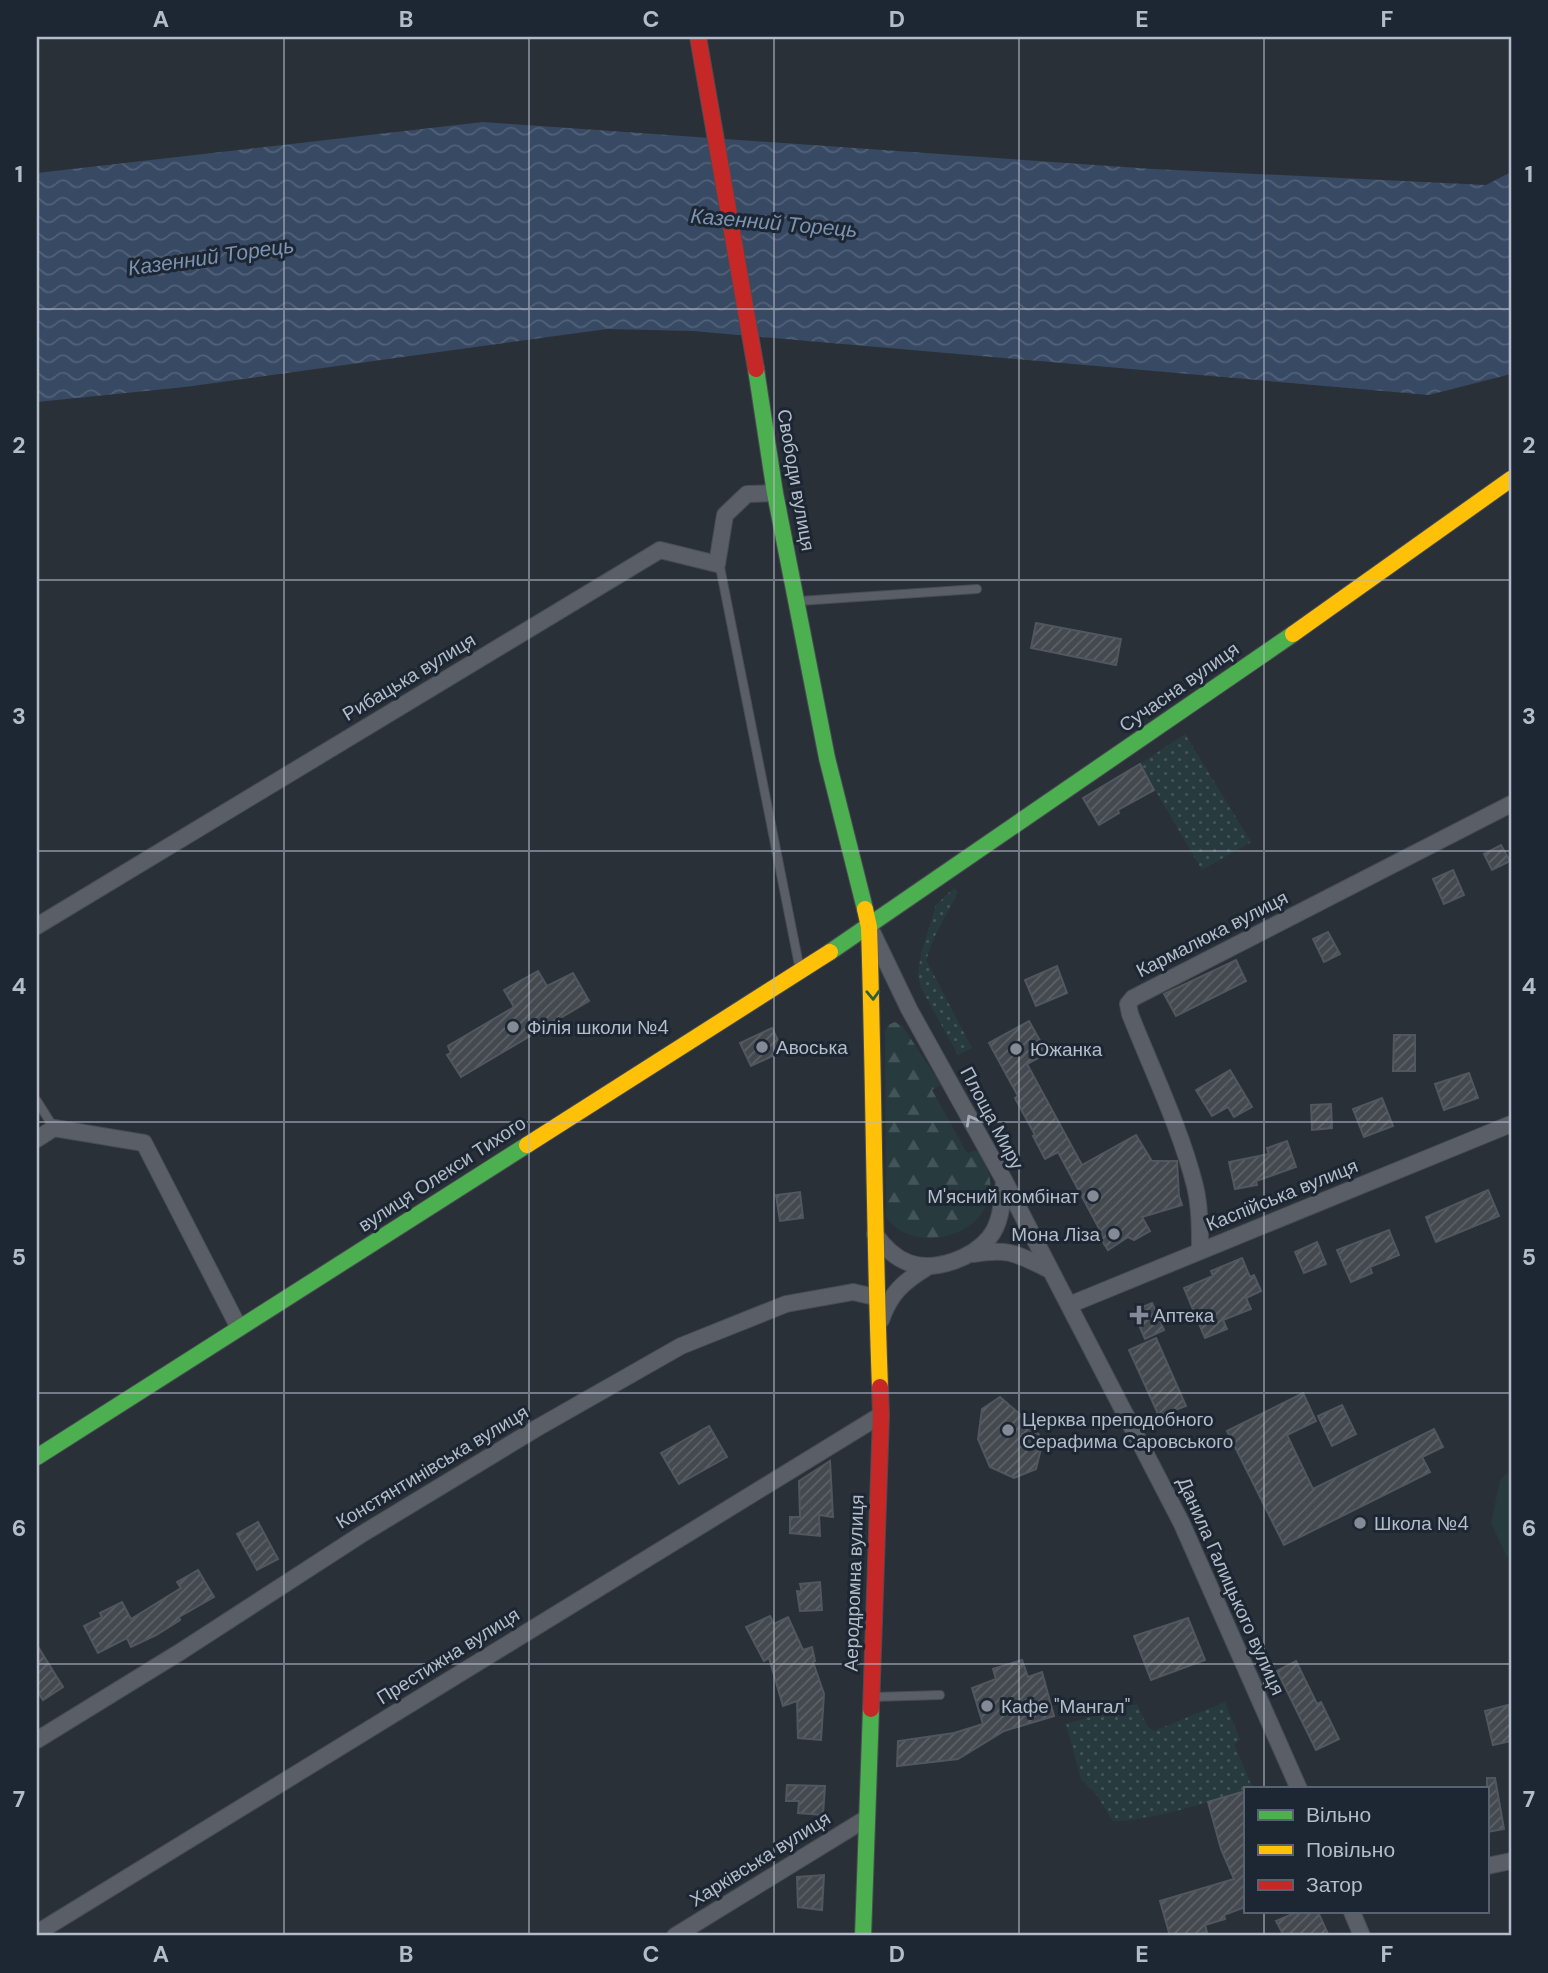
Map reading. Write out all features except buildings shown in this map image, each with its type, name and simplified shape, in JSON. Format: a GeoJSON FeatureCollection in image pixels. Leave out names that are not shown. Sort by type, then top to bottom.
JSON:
{"type":"FeatureCollection","features":[{"type":"Feature","properties":{"kind":"main road","name":"Свободи вулиця"},"geometry":{"type":"LineString","coordinates":[[698,37],[754,353],[775,493],[827,758],[869,927]]}},
{"type":"Feature","properties":{"kind":"main road","name":"Сучасна вулиця"},"geometry":{"type":"LineString","coordinates":[[869,927],[1338,603],[1511,479]]}},
{"type":"Feature","properties":{"kind":"main road","name":"вулиця Олекси Тихого"},"geometry":{"type":"LineString","coordinates":[[37,1457],[869,927]]}},
{"type":"Feature","properties":{"kind":"main road"},"geometry":{"type":"LineString","coordinates":[[869,927],[874,1076],[874,1232]]}},
{"type":"Feature","properties":{"kind":"main road","name":"Аеродромна вулиця"},"geometry":{"type":"LineString","coordinates":[[863,1936],[881,1415],[874,1232]]}},
{"type":"Feature","properties":{"kind":"street"},"geometry":{"type":"LineString","coordinates":[[718,559],[725,515],[747,494],[775,493]]}},
{"type":"Feature","properties":{"kind":"street","name":"Рибацька вулиця"},"geometry":{"type":"LineString","coordinates":[[37,926],[660,551],[717,564],[718,559]]}},
{"type":"Feature","properties":{"kind":"street","name":"Кармалюка вулиця"},"geometry":{"type":"LineString","coordinates":[[1200,1251],[1195,1186],[1128,1004],[1133,998],[1511,804]]}},
{"type":"Feature","properties":{"kind":"street","name":"Площа Миру"},"geometry":{"type":"LineString","coordinates":[[869,927],[909,1009],[1004,1180],[1001,1214],[990,1236],[973,1254]]}},
{"type":"Feature","properties":{"kind":"street","name":"Каспійська вулиця"},"geometry":{"type":"LineString","coordinates":[[1069,1305],[1511,1124]]}},
{"type":"Feature","properties":{"kind":"street"},"geometry":{"type":"LineString","coordinates":[[37,1139],[54,1128],[144,1143],[239,1328]]}},
{"type":"Feature","properties":{"kind":"street","name":"Данила Галицького вулиця"},"geometry":{"type":"LineString","coordinates":[[1004,1180],[1182,1524],[1298,1787]]}},
{"type":"Feature","properties":{"kind":"street"},"geometry":{"type":"LineString","coordinates":[[874,1232],[886,1249],[902,1260],[926,1268]]}},
{"type":"Feature","properties":{"kind":"street"},"geometry":{"type":"LineString","coordinates":[[878,1329],[895,1290],[926,1268],[996,1250],[1012,1252],[1051,1270]]}},
{"type":"Feature","properties":{"kind":"street","name":"Констянтинівська вулиця"},"geometry":{"type":"LineString","coordinates":[[37,1740],[180,1652],[362,1534],[537,1428],[681,1346],[786,1304],[853,1292],[875,1297]]}},
{"type":"Feature","properties":{"kind":"street","name":"Престижна вулиця"},"geometry":{"type":"LineString","coordinates":[[37,1934],[881,1415]]}},
{"type":"Feature","properties":{"kind":"street","name":"Харківська вулиця"},"geometry":{"type":"LineString","coordinates":[[675,1936],[867,1818]]}},
{"type":"Feature","properties":{"kind":"street"},"geometry":{"type":"LineString","coordinates":[[1488,1866],[1511,1861]]}},
{"type":"Feature","properties":{"kind":"street"},"geometry":{"type":"LineString","coordinates":[[1352,1913],[1362,1936]]}},
{"type":"Feature","properties":{"kind":"lane"},"geometry":{"type":"LineString","coordinates":[[718,559],[800,971]]}},
{"type":"Feature","properties":{"kind":"lane"},"geometry":{"type":"LineString","coordinates":[[796,601],[977,589]]}},
{"type":"Feature","properties":{"kind":"lane"},"geometry":{"type":"LineString","coordinates":[[37,1101],[54,1128]]}},
{"type":"Feature","properties":{"kind":"lane"},"geometry":{"type":"LineString","coordinates":[[871,1698],[940,1695]]}},
{"type":"Feature","properties":{"kind":"green space"},"geometry":{"type":"Polygon","coordinates":[[[1185,734],[1251,842],[1202,870],[1140,764],[1185,734]]]}},
{"type":"Feature","properties":{"kind":"green space"},"geometry":{"type":"Polygon","coordinates":[[[954,888],[958,892],[934,938],[926,960],[972,1048],[958,1055],[921,988],[918,974],[921,953],[936,905],[954,888]]]}},
{"type":"Feature","properties":{"kind":"green space"},"geometry":{"type":"Polygon","coordinates":[[[895,1022],[903,1027],[941,1085],[932,1090],[967,1153],[979,1150],[989,1176],[990,1192],[985,1208],[975,1221],[946,1236],[913,1236],[898,1229],[886,1217],[885,1031],[888,1025],[895,1022]]]}},
{"type":"Feature","properties":{"kind":"green space"},"geometry":{"type":"Polygon","coordinates":[[[1511,1470],[1511,1560],[1491,1523],[1500,1480],[1511,1470]]]}},
{"type":"Feature","properties":{"kind":"green space"},"geometry":{"type":"Polygon","coordinates":[[[1225,1702],[1240,1740],[1234,1744],[1252,1787],[1244,1787],[1244,1791],[1196,1806],[1113,1821],[1096,1794],[1081,1779],[1066,1724],[1137,1704],[1147,1726],[1154,1731],[1225,1702]]]}},
{"type":"Feature","properties":{"kind":"water","name":"Казенний Торець"},"geometry":{"type":"Polygon","coordinates":[[[483,122],[1153,169],[1486,185],[1511,172],[1511,374],[1429,395],[693,331],[607,329],[185,387],[37,402],[37,173],[483,122]]]}},
{"type":"Feature","properties":{"kind":"traffic: fast"},"geometry":{"type":"LineString","coordinates":[[756,369],[775,493],[827,758],[865,909]]}},
{"type":"Feature","properties":{"kind":"traffic: fast"},"geometry":{"type":"LineString","coordinates":[[830,952],[1293,634]]}},
{"type":"Feature","properties":{"kind":"traffic: fast"},"geometry":{"type":"LineString","coordinates":[[37,1457],[527,1145]]}},
{"type":"Feature","properties":{"kind":"traffic: fast"},"geometry":{"type":"LineString","coordinates":[[863,1936],[871,1709]]}},
{"type":"Feature","properties":{"kind":"traffic: slow"},"geometry":{"type":"LineString","coordinates":[[1293,634],[1511,479]]}},
{"type":"Feature","properties":{"kind":"traffic: slow"},"geometry":{"type":"LineString","coordinates":[[865,909],[869,927],[880,1387]]}},
{"type":"Feature","properties":{"kind":"traffic: slow"},"geometry":{"type":"LineString","coordinates":[[527,1145],[830,952]]}},
{"type":"Feature","properties":{"kind":"traffic: jam"},"geometry":{"type":"LineString","coordinates":[[698,37],[756,369]]}},
{"type":"Feature","properties":{"kind":"traffic: jam"},"geometry":{"type":"LineString","coordinates":[[871,1709],[880,1387]]}},
{"type":"Feature","properties":{"kind":"place","name":"Філія школи №4"},"geometry":{"type":"Point","coordinates":[513,1027]}},
{"type":"Feature","properties":{"kind":"place","name":"Авоська"},"geometry":{"type":"Point","coordinates":[762,1047]}},
{"type":"Feature","properties":{"kind":"place","name":"Южанка"},"geometry":{"type":"Point","coordinates":[1016,1049]}},
{"type":"Feature","properties":{"kind":"place","name":"М'ясний комбінат"},"geometry":{"type":"Point","coordinates":[1093,1196]}},
{"type":"Feature","properties":{"kind":"place","name":"Мона Ліза"},"geometry":{"type":"Point","coordinates":[1114,1234]}},
{"type":"Feature","properties":{"kind":"place","name":"Аптека"},"geometry":{"type":"Point","coordinates":[1139,1315]}},
{"type":"Feature","properties":{"kind":"place","name":"Церква преподобного Серафима Саровського"},"geometry":{"type":"Point","coordinates":[1008,1430]}},
{"type":"Feature","properties":{"kind":"place","name":"Школа №4"},"geometry":{"type":"Point","coordinates":[1360,1523]}},
{"type":"Feature","properties":{"kind":"place","name":"Кафе \"Мангал\""},"geometry":{"type":"Point","coordinates":[987,1706]}}]}
